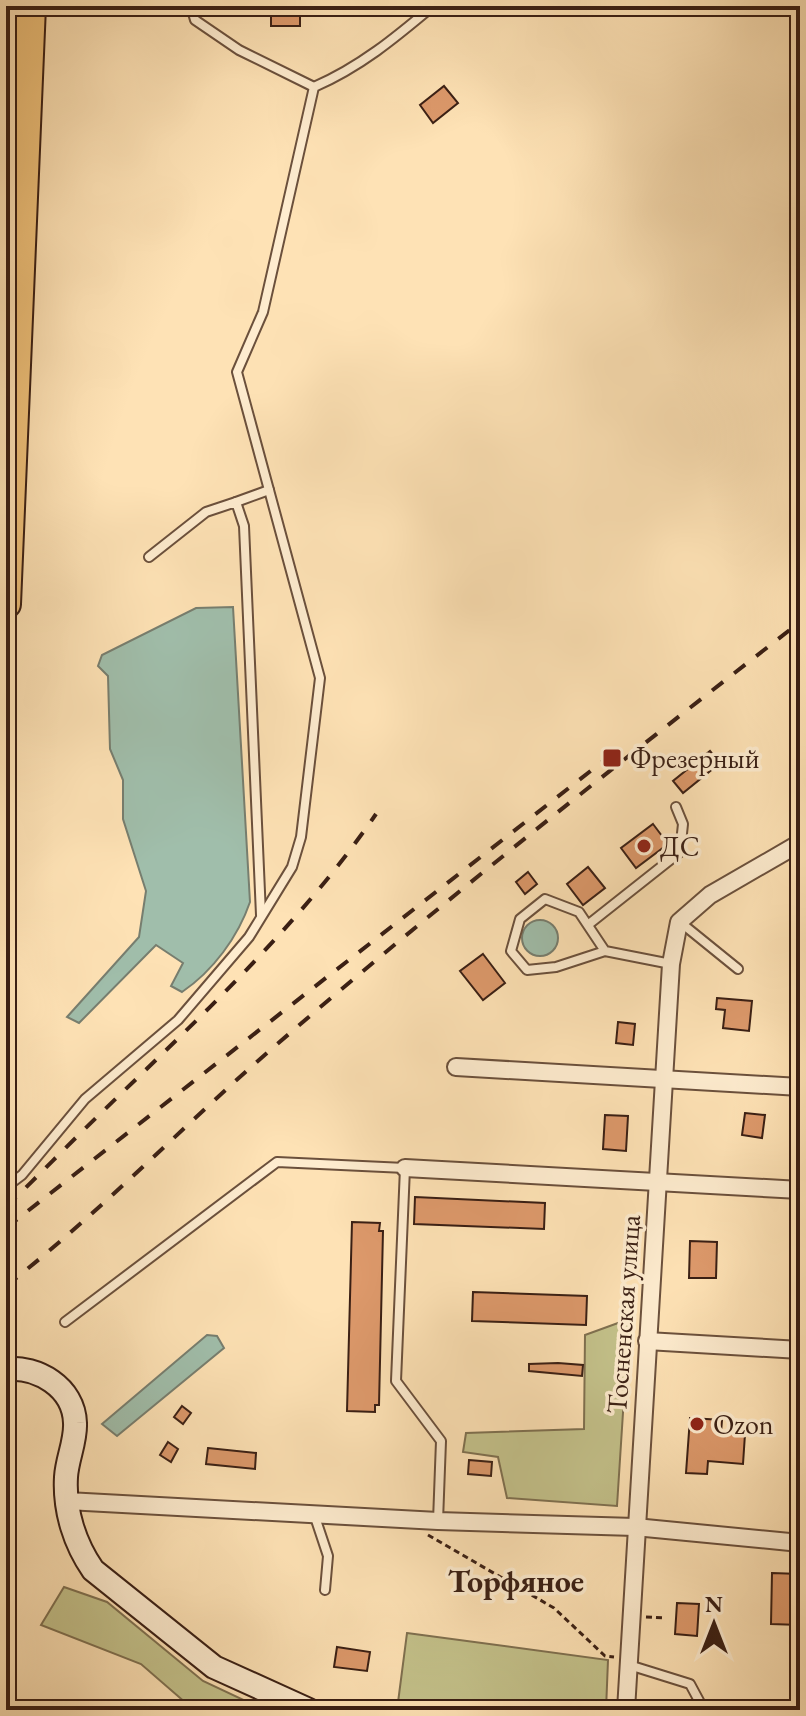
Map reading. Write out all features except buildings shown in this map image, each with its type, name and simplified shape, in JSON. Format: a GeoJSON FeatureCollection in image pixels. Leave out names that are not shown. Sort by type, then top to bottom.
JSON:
{"type":"FeatureCollection","features":[{"type":"Feature","properties":{"kind":"highway"},"geometry":{"type":"LineString","coordinates":[[6,604],[31,6]]}},
{"type":"Feature","properties":{"kind":"street"},"geometry":{"type":"LineString","coordinates":[[679,922],[710,895],[800,843]]}},
{"type":"Feature","properties":{"kind":"street","name":"Тосненская улица"},"geometry":{"type":"LineString","coordinates":[[626,1710],[622,1661],[635,1527],[671,964],[679,922]]}},
{"type":"Feature","properties":{"kind":"street"},"geometry":{"type":"LineString","coordinates":[[456,1067],[800,1087]]}},
{"type":"Feature","properties":{"kind":"street"},"geometry":{"type":"LineString","coordinates":[[405,1168],[800,1190]]}},
{"type":"Feature","properties":{"kind":"street"},"geometry":{"type":"LineString","coordinates":[[647,1341],[800,1350]]}},
{"type":"Feature","properties":{"kind":"street"},"geometry":{"type":"LineString","coordinates":[[6,1369],[27,1367],[50,1379],[64,1396],[75,1421],[66,1477],[67,1501],[80,1551],[93,1570],[214,1667],[309,1710]]}},
{"type":"Feature","properties":{"kind":"street"},"geometry":{"type":"LineString","coordinates":[[67,1501],[438,1521],[635,1527],[800,1543]]}},
{"type":"Feature","properties":{"kind":"lane"},"geometry":{"type":"LineString","coordinates":[[191,6],[195,20],[239,50],[314,87],[347,73],[375,54],[433,6]]}},
{"type":"Feature","properties":{"kind":"lane"},"geometry":{"type":"LineString","coordinates":[[6,1187],[22,1175],[85,1099],[178,1020],[249,937],[292,867],[301,837],[320,678],[237,372],[263,312],[314,87]]}},
{"type":"Feature","properties":{"kind":"lane"},"geometry":{"type":"LineString","coordinates":[[149,557],[206,512],[269,490]]}},
{"type":"Feature","properties":{"kind":"lane"},"geometry":{"type":"LineString","coordinates":[[236,502],[244,526],[262,916]]}},
{"type":"Feature","properties":{"kind":"lane"},"geometry":{"type":"LineString","coordinates":[[589,924],[680,852],[683,824],[676,807]]}},
{"type":"Feature","properties":{"kind":"lane"},"geometry":{"type":"LineString","coordinates":[[605,951],[579,912],[545,899],[520,919],[511,951],[527,970],[556,967],[605,951],[671,964]]}},
{"type":"Feature","properties":{"kind":"lane"},"geometry":{"type":"LineString","coordinates":[[679,922],[738,969]]}},
{"type":"Feature","properties":{"kind":"lane"},"geometry":{"type":"LineString","coordinates":[[65,1322],[277,1162],[405,1168],[396,1381],[441,1441],[438,1521]]}},
{"type":"Feature","properties":{"kind":"lane"},"geometry":{"type":"LineString","coordinates":[[314,1514],[328,1556],[325,1590]]}},
{"type":"Feature","properties":{"kind":"lane"},"geometry":{"type":"LineString","coordinates":[[622,1661],[690,1684],[704,1710]]}},
{"type":"Feature","properties":{"kind":"path"},"geometry":{"type":"LineString","coordinates":[[400,1519],[554,1608],[605,1656],[622,1661]]}},
{"type":"Feature","properties":{"kind":"path"},"geometry":{"type":"LineString","coordinates":[[647,1617],[665,1618]]}},
{"type":"Feature","properties":{"kind":"shaded area"},"geometry":{"type":"Polygon","coordinates":[[[233,607],[250,902],[239,928],[223,952],[204,974],[182,992],[171,986],[183,963],[156,945],[79,1023],[67,1017],[139,937],[146,891],[123,819],[123,780],[110,749],[108,676],[98,666],[102,655],[196,608],[233,607]]]}},
{"type":"Feature","properties":{"kind":"shaded area"},"geometry":{"type":"Polygon","coordinates":[[[540,920],[553,925],[558,938],[553,951],[540,956],[527,951],[522,938],[527,925],[540,920]]]}},
{"type":"Feature","properties":{"kind":"shaded area"},"geometry":{"type":"Polygon","coordinates":[[[629,1319],[617,1506],[507,1498],[498,1457],[463,1452],[466,1433],[584,1429],[585,1335],[629,1319]]]}},
{"type":"Feature","properties":{"kind":"shaded area"},"geometry":{"type":"Polygon","coordinates":[[[207,1335],[217,1336],[224,1348],[117,1436],[102,1424],[207,1335]]]}},
{"type":"Feature","properties":{"kind":"shaded area"},"geometry":{"type":"Polygon","coordinates":[[[64,1587],[107,1602],[203,1681],[265,1710],[194,1710],[141,1664],[41,1625],[64,1587]]]}},
{"type":"Feature","properties":{"kind":"shaded area"},"geometry":{"type":"Polygon","coordinates":[[[407,1633],[608,1660],[606,1710],[397,1710],[407,1633]]]}},
{"type":"Feature","properties":{"kind":"railway"},"geometry":{"type":"LineString","coordinates":[[6,1286],[73,1230],[268,1052],[398,942],[800,622]]}},
{"type":"Feature","properties":{"kind":"railway"},"geometry":{"type":"LineString","coordinates":[[6,1228],[620,748]]}},
{"type":"Feature","properties":{"kind":"railway"},"geometry":{"type":"LineString","coordinates":[[6,1207],[281,933],[376,814]]}},
{"type":"Feature","properties":{"kind":"place","name":"Фрезерный"},"geometry":{"type":"Point","coordinates":[612,758]}},
{"type":"Feature","properties":{"kind":"place","name":"ДС"},"geometry":{"type":"Point","coordinates":[644,846]}},
{"type":"Feature","properties":{"kind":"place","name":"Ozon"},"geometry":{"type":"Point","coordinates":[697,1424]}},
{"type":"Feature","properties":{"kind":"district","name":"Торфяное"},"geometry":{"type":"Point","coordinates":[516,1581]}}]}
